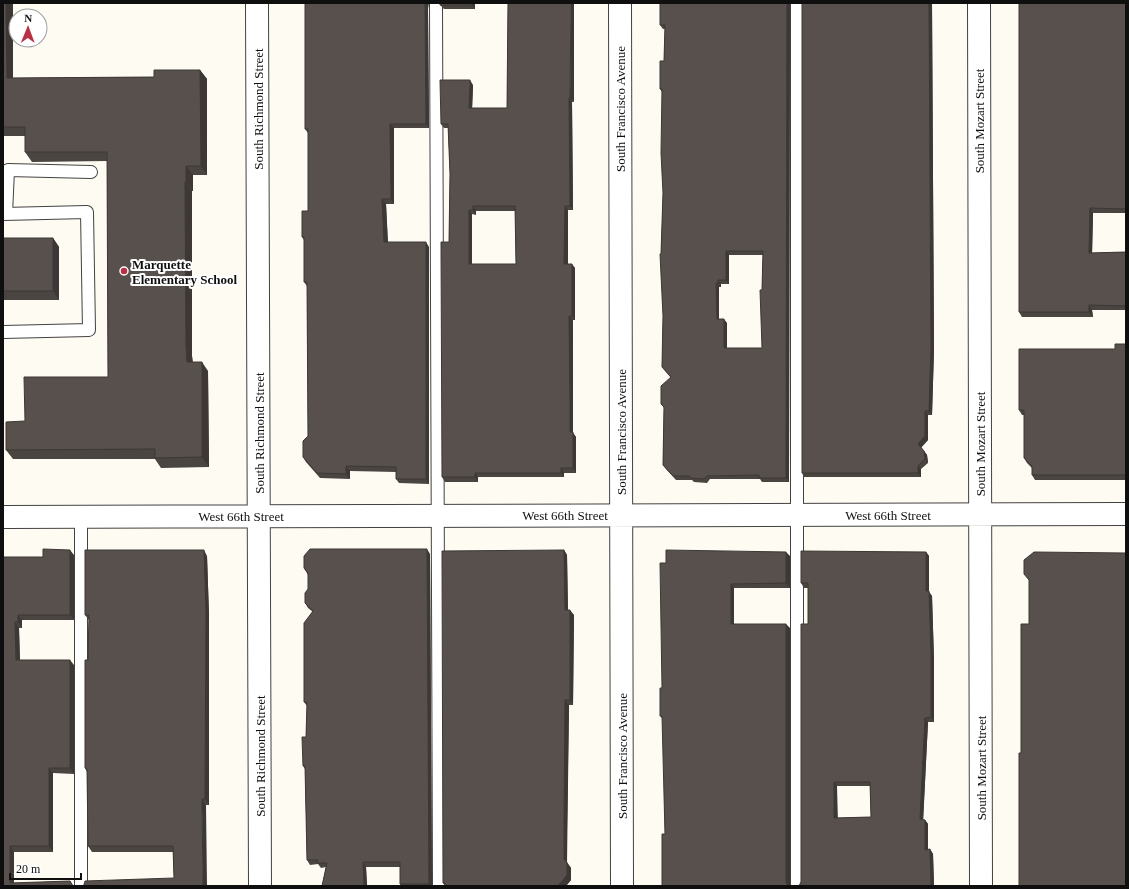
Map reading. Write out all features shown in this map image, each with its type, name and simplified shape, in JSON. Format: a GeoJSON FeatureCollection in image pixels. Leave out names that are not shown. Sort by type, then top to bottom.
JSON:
{"type":"FeatureCollection","features":[{"type":"Feature","properties":{"kind":"street","name":"South Richmond Street"},"geometry":{"type":"LineString","coordinates":[[257,3],[260,886]]}},
{"type":"Feature","properties":{"kind":"street","name":"South Francisco Avenue"},"geometry":{"type":"LineString","coordinates":[[620,3],[622,886]]}},
{"type":"Feature","properties":{"kind":"street","name":"South Mozart Street"},"geometry":{"type":"LineString","coordinates":[[979,3],[982,886]]}},
{"type":"Feature","properties":{"kind":"street","name":"West 66th Street"},"geometry":{"type":"LineString","coordinates":[[3,517],[1126,514]]}},
{"type":"Feature","properties":{"kind":"lane"},"geometry":{"type":"LineString","coordinates":[[436,3],[439,886]]}},
{"type":"Feature","properties":{"kind":"lane"},"geometry":{"type":"LineString","coordinates":[[797,3],[797,886]]}},
{"type":"Feature","properties":{"kind":"lane"},"geometry":{"type":"LineString","coordinates":[[3,332],[89,330],[86,212],[4,214],[8,170],[91,172]]}},
{"type":"Feature","properties":{"kind":"lane"},"geometry":{"type":"LineString","coordinates":[[81,517],[81,886]]}},
{"type":"Feature","properties":{"kind":"building"},"geometry":{"type":"Polygon","coordinates":[[[3,3],[6,3],[7,78],[154,77],[154,70],[200,70],[201,166],[186,166],[185,182],[186,346],[187,362],[202,362],[202,457],[155,458],[155,449],[6,450],[6,422],[25,421],[24,377],[108,377],[107,152],[25,152],[25,127],[3,127],[3,3]]]}},
{"type":"Feature","properties":{"kind":"building"},"geometry":{"type":"Polygon","coordinates":[[[305,3],[425,3],[426,124],[390,124],[391,199],[382,199],[384,242],[426,242],[426,479],[396,479],[396,467],[346,466],[346,474],[317,473],[303,457],[303,441],[308,436],[307,282],[304,282],[304,237],[302,237],[302,211],[308,211],[308,129],[305,129],[305,3]]]}},
{"type":"Feature","properties":{"kind":"building"},"geometry":{"type":"Polygon","coordinates":[[[440,3],[472,3],[472,5],[440,5],[440,3]]]}},
{"type":"Feature","properties":{"kind":"building"},"geometry":{"type":"Polygon","coordinates":[[[508,3],[571,3],[569,98],[570,206],[565,206],[564,264],[572,264],[572,316],[569,316],[570,432],[573,432],[573,468],[561,468],[561,473],[475,473],[475,477],[442,477],[441,242],[449,242],[450,174],[448,124],[441,124],[440,80],[470,80],[469,108],[507,108],[508,3]],[[473,206],[473,210],[469,210],[469,264],[516,264],[515,206],[473,206]]]}},
{"type":"Feature","properties":{"kind":"building"},"geometry":{"type":"Polygon","coordinates":[[[660,3],[787,3],[786,478],[759,478],[759,475],[707,476],[704,479],[691,478],[689,476],[673,476],[663,465],[664,407],[661,404],[661,386],[671,377],[662,367],[663,316],[660,254],[663,193],[661,153],[662,89],[660,89],[660,61],[664,61],[665,25],[660,25],[660,3]],[[726,251],[726,280],[718,280],[718,283],[716,283],[717,319],[724,319],[724,348],[762,348],[760,290],[762,290],[763,251],[726,251]]]}},
{"type":"Feature","properties":{"kind":"building"},"geometry":{"type":"Polygon","coordinates":[[[802,3],[929,3],[931,346],[929,411],[925,411],[925,436],[918,444],[924,451],[925,459],[918,466],[918,473],[802,473],[802,3]]]}},
{"type":"Feature","properties":{"kind":"building"},"geometry":{"type":"Polygon","coordinates":[[[1019,3],[1126,3],[1126,209],[1090,208],[1089,253],[1126,252],[1126,306],[1089,305],[1089,312],[1019,312],[1019,3]]]}},
{"type":"Feature","properties":{"kind":"building"},"geometry":{"type":"Polygon","coordinates":[[[3,238],[53,238],[53,291],[3,291],[3,238]]]}},
{"type":"Feature","properties":{"kind":"building"},"geometry":{"type":"Polygon","coordinates":[[[1115,344],[1126,344],[1126,475],[1032,475],[1032,466],[1024,458],[1024,410],[1019,410],[1019,349],[1115,349],[1115,344]]]}},
{"type":"Feature","properties":{"kind":"building"},"geometry":{"type":"Polygon","coordinates":[[[43,549],[70,550],[70,615],[18,615],[18,622],[15,622],[16,660],[70,660],[70,768],[49,768],[49,846],[10,846],[10,883],[70,881],[73,886],[3,886],[3,557],[43,557],[43,549]]]}},
{"type":"Feature","properties":{"kind":"building"},"geometry":{"type":"Polygon","coordinates":[[[310,549],[427,549],[429,884],[400,884],[400,862],[363,862],[364,886],[322,886],[327,863],[317,863],[318,860],[307,860],[305,766],[303,766],[302,737],[306,737],[307,702],[304,702],[304,623],[313,611],[305,603],[305,593],[308,589],[308,573],[304,568],[304,556],[310,549]]]}},
{"type":"Feature","properties":{"kind":"building"},"geometry":{"type":"Polygon","coordinates":[[[85,550],[204,550],[206,610],[205,799],[202,799],[203,886],[81,886],[84,885],[85,881],[174,878],[173,846],[88,846],[87,769],[85,768],[85,660],[88,660],[89,615],[85,615],[85,550]]]}},
{"type":"Feature","properties":{"kind":"building"},"geometry":{"type":"Polygon","coordinates":[[[564,550],[565,610],[570,610],[570,700],[565,700],[564,859],[567,863],[567,875],[558,886],[445,886],[445,883],[443,883],[442,551],[564,550]]]}},
{"type":"Feature","properties":{"kind":"building"},"geometry":{"type":"Polygon","coordinates":[[[666,550],[786,552],[786,583],[731,584],[731,624],[786,624],[786,882],[788,886],[662,886],[662,834],[665,834],[662,716],[660,716],[660,688],[662,688],[660,563],[666,563],[666,550]]]}},
{"type":"Feature","properties":{"kind":"building"},"geometry":{"type":"Polygon","coordinates":[[[801,551],[926,552],[926,591],[929,591],[931,655],[931,717],[925,718],[920,819],[925,820],[925,850],[930,849],[931,886],[799,886],[801,882],[801,624],[808,624],[808,583],[801,583],[801,551]],[[834,782],[834,818],[871,817],[870,782],[834,782]]]}},
{"type":"Feature","properties":{"kind":"building"},"geometry":{"type":"Polygon","coordinates":[[[1034,552],[1126,553],[1126,886],[1019,886],[1021,624],[1029,624],[1029,580],[1024,574],[1024,560],[1034,552]]]}},
{"type":"Feature","properties":{"kind":"place","name":"Marquette Elementary School"},"geometry":{"type":"Point","coordinates":[124,271]}}]}
